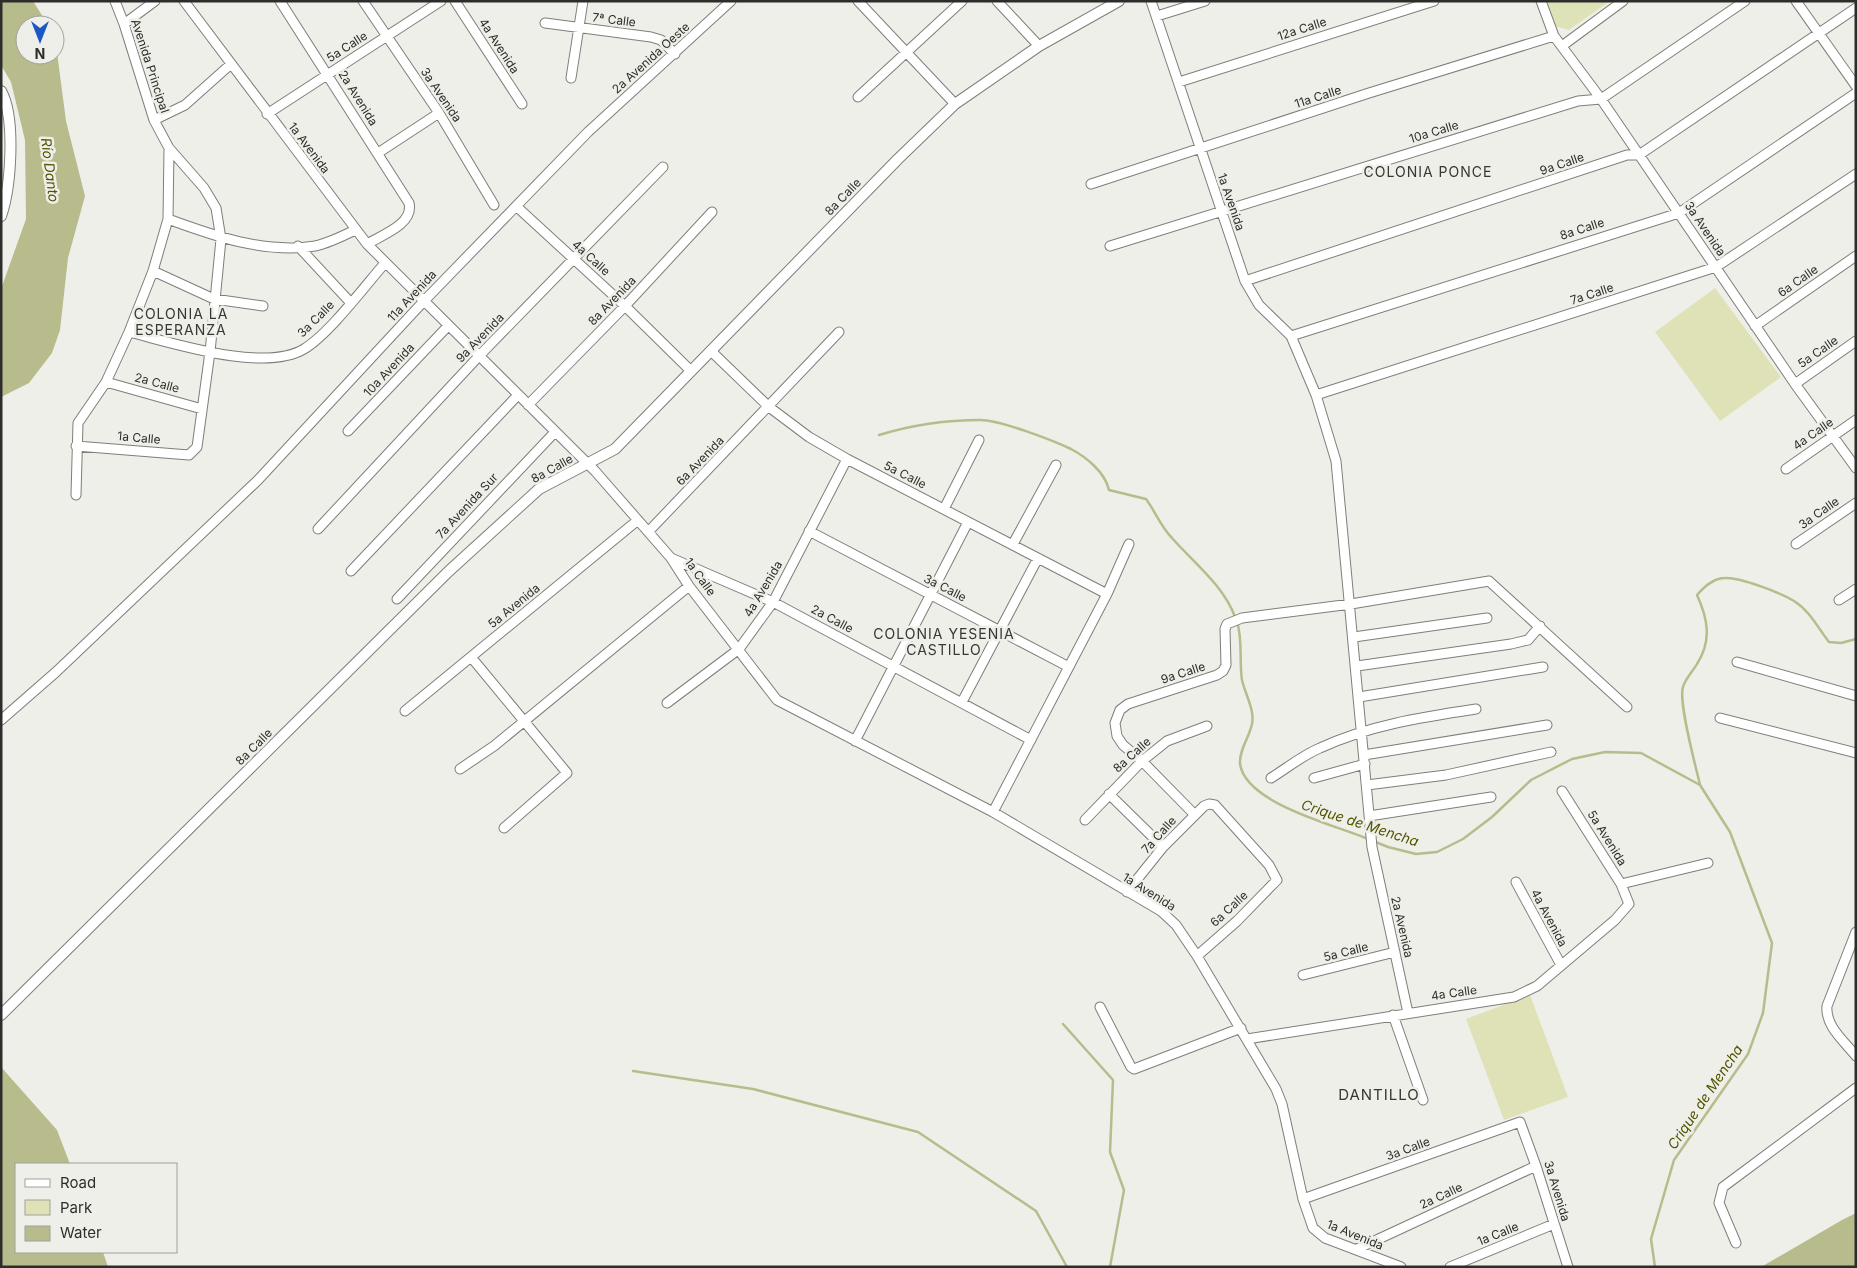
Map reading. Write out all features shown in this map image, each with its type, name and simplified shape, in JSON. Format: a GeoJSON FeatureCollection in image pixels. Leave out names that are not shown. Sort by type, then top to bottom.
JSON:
{"type":"FeatureCollection","features":[{"type":"Feature","properties":{"kind":"street","name":"Avenida Principal"},"geometry":{"type":"LineString","coordinates":[[115,1],[154,120],[169,148],[204,188],[216,208],[221,238],[210,352],[197,447]]}},
{"type":"Feature","properties":{"kind":"street"},"geometry":{"type":"LineString","coordinates":[[124,24],[155,1]]}},
{"type":"Feature","properties":{"kind":"street","name":"1a Avenida"},"geometry":{"type":"LineString","coordinates":[[184,1],[355,230],[423,302]]}},
{"type":"Feature","properties":{"kind":"street","name":"2a Avenida"},"geometry":{"type":"LineString","coordinates":[[280,1],[409,203],[410,211],[405,221],[367,244]]}},
{"type":"Feature","properties":{"kind":"street","name":"3a Avenida"},"geometry":{"type":"LineString","coordinates":[[363,1],[439,113],[494,205]]}},
{"type":"Feature","properties":{"kind":"street","name":"5a Calle"},"geometry":{"type":"LineString","coordinates":[[268,114],[441,1]]}},
{"type":"Feature","properties":{"kind":"street","name":"4a Avenida"},"geometry":{"type":"LineString","coordinates":[[454,1],[522,104]]}},
{"type":"Feature","properties":{"kind":"street"},"geometry":{"type":"LineString","coordinates":[[571,78],[583,1]]}},
{"type":"Feature","properties":{"kind":"street","name":"2a Avenida Oeste"},"geometry":{"type":"LineString","coordinates":[[588,132],[731,1]]}},
{"type":"Feature","properties":{"kind":"street"},"geometry":{"type":"LineString","coordinates":[[858,1],[955,104]]}},
{"type":"Feature","properties":{"kind":"street"},"geometry":{"type":"LineString","coordinates":[[858,97],[962,1]]}},
{"type":"Feature","properties":{"kind":"street"},"geometry":{"type":"LineString","coordinates":[[997,1],[1039,46]]}},
{"type":"Feature","properties":{"kind":"street","name":"8a Calle"},"geometry":{"type":"LineString","coordinates":[[2,1015],[449,571],[539,489],[615,449],[898,158],[955,104],[1039,46],[1119,1]]}},
{"type":"Feature","properties":{"kind":"street","name":"1a Avenida"},"geometry":{"type":"LineString","coordinates":[[1151,1],[1245,281],[1259,304],[1291,336],[1316,395],[1336,460],[1340,481],[1351,604]]}},
{"type":"Feature","properties":{"kind":"street"},"geometry":{"type":"LineString","coordinates":[[1157,16],[1205,1]]}},
{"type":"Feature","properties":{"kind":"street","name":"12a Calle"},"geometry":{"type":"LineString","coordinates":[[1179,82],[1434,1]]}},
{"type":"Feature","properties":{"kind":"street","name":"3a Avenida"},"geometry":{"type":"LineString","coordinates":[[1541,1],[1554,36],[1601,99],[1795,384],[1856,468]]}},
{"type":"Feature","properties":{"kind":"street"},"geometry":{"type":"LineString","coordinates":[[1562,46],[1623,1]]}},
{"type":"Feature","properties":{"kind":"street","name":"10a Calle"},"geometry":{"type":"LineString","coordinates":[[1110,246],[1578,101],[1601,99],[1745,1]]}},
{"type":"Feature","properties":{"kind":"street"},"geometry":{"type":"LineString","coordinates":[[1796,1],[1856,86]]}},
{"type":"Feature","properties":{"kind":"street","name":"9a Calle"},"geometry":{"type":"LineString","coordinates":[[1245,281],[1627,155],[1639,155],[1856,8]]}},
{"type":"Feature","properties":{"kind":"street","name":"7ª Calle"},"geometry":{"type":"LineString","coordinates":[[545,23],[651,37],[661,40],[674,54]]}},
{"type":"Feature","properties":{"kind":"street","name":"11a Calle"},"geometry":{"type":"LineString","coordinates":[[1091,184],[1369,93],[1554,36]]}},
{"type":"Feature","properties":{"kind":"street"},"geometry":{"type":"LineString","coordinates":[[154,120],[185,105],[230,64]]}},
{"type":"Feature","properties":{"kind":"street"},"geometry":{"type":"LineString","coordinates":[[1,91],[6,100],[5,126],[9,169],[1,216]]}},
{"type":"Feature","properties":{"kind":"street","name":"8a Calle"},"geometry":{"type":"LineString","coordinates":[[1291,336],[1678,213],[1856,93]]}},
{"type":"Feature","properties":{"kind":"street"},"geometry":{"type":"LineString","coordinates":[[378,153],[439,113]]}},
{"type":"Feature","properties":{"kind":"street","name":"11a Avenida"},"geometry":{"type":"LineString","coordinates":[[1,720],[56,672],[258,480],[423,302],[588,132]]}},
{"type":"Feature","properties":{"kind":"street"},"geometry":{"type":"LineString","coordinates":[[76,495],[78,423],[106,382],[129,332],[153,271],[168,219],[169,148]]}},
{"type":"Feature","properties":{"kind":"street","name":"9a Avenida"},"geometry":{"type":"LineString","coordinates":[[318,529],[479,356],[663,167]]}},
{"type":"Feature","properties":{"kind":"street","name":"7a Calle"},"geometry":{"type":"LineString","coordinates":[[1316,395],[1716,268],[1856,174]]}},
{"type":"Feature","properties":{"kind":"street","name":"4a Calle"},"geometry":{"type":"LineString","coordinates":[[516,206],[625,306],[691,371]]}},
{"type":"Feature","properties":{"kind":"street","name":"8a Avenida"},"geometry":{"type":"LineString","coordinates":[[528,405],[625,306],[712,212]]}},
{"type":"Feature","properties":{"kind":"street"},"geometry":{"type":"LineString","coordinates":[[168,219],[221,238],[280,247],[316,246],[355,230]]}},
{"type":"Feature","properties":{"kind":"street"},"geometry":{"type":"LineString","coordinates":[[298,246],[350,302]]}},
{"type":"Feature","properties":{"kind":"street","name":"6a Calle"},"geometry":{"type":"LineString","coordinates":[[1755,326],[1856,256]]}},
{"type":"Feature","properties":{"kind":"street","name":"3a Calle"},"geometry":{"type":"LineString","coordinates":[[129,332],[210,352],[275,358],[290,355],[316,340],[385,263]]}},
{"type":"Feature","properties":{"kind":"street"},"geometry":{"type":"LineString","coordinates":[[153,271],[214,299],[263,306]]}},
{"type":"Feature","properties":{"kind":"street","name":"1a Calle"},"geometry":{"type":"LineString","coordinates":[[423,302],[588,464],[649,531],[777,700],[993,812]]}},
{"type":"Feature","properties":{"kind":"street","name":"10a Avenida"},"geometry":{"type":"LineString","coordinates":[[348,431],[448,326]]}},
{"type":"Feature","properties":{"kind":"street"},"geometry":{"type":"LineString","coordinates":[[769,407],[839,332]]}},
{"type":"Feature","properties":{"kind":"street","name":"5a Calle"},"geometry":{"type":"LineString","coordinates":[[1795,384],[1856,341]]}},
{"type":"Feature","properties":{"kind":"street","name":"5a Calle"},"geometry":{"type":"LineString","coordinates":[[712,351],[769,407],[809,437],[847,460],[1107,594]]}},
{"type":"Feature","properties":{"kind":"street","name":"2a Calle"},"geometry":{"type":"LineString","coordinates":[[106,382],[202,409]]}},
{"type":"Feature","properties":{"kind":"street"},"geometry":{"type":"LineString","coordinates":[[351,571],[518,395]]}},
{"type":"Feature","properties":{"kind":"street","name":"6a Avenida"},"geometry":{"type":"LineString","coordinates":[[649,531],[769,407]]}},
{"type":"Feature","properties":{"kind":"street","name":"4a Calle"},"geometry":{"type":"LineString","coordinates":[[1786,469],[1856,420]]}},
{"type":"Feature","properties":{"kind":"street","name":"7a Avenida Sur"},"geometry":{"type":"LineString","coordinates":[[397,599],[555,432]]}},
{"type":"Feature","properties":{"kind":"street"},"geometry":{"type":"LineString","coordinates":[[944,509],[979,440]]}},
{"type":"Feature","properties":{"kind":"street","name":"1a Calle"},"geometry":{"type":"LineString","coordinates":[[76,446],[189,455],[197,447]]}},
{"type":"Feature","properties":{"kind":"street","name":"4a Avenida"},"geometry":{"type":"LineString","coordinates":[[667,702],[739,649],[773,602],[847,460]]}},
{"type":"Feature","properties":{"kind":"street"},"geometry":{"type":"LineString","coordinates":[[1013,544],[1056,465]]}},
{"type":"Feature","properties":{"kind":"street","name":"3a Calle"},"geometry":{"type":"LineString","coordinates":[[1796,544],[1856,503]]}},
{"type":"Feature","properties":{"kind":"street","name":"5a Avenida"},"geometry":{"type":"LineString","coordinates":[[405,711],[638,520]]}},
{"type":"Feature","properties":{"kind":"street"},"geometry":{"type":"LineString","coordinates":[[855,741],[968,522]]}},
{"type":"Feature","properties":{"kind":"street","name":"3a Calle"},"geometry":{"type":"LineString","coordinates":[[809,531],[1069,667]]}},
{"type":"Feature","properties":{"kind":"street"},"geometry":{"type":"LineString","coordinates":[[993,812],[1107,594],[1129,544]]}},
{"type":"Feature","properties":{"kind":"street","name":"2a Calle"},"geometry":{"type":"LineString","coordinates":[[671,558],[773,602],[1031,740]]}},
{"type":"Feature","properties":{"kind":"street"},"geometry":{"type":"LineString","coordinates":[[962,702],[1038,558]]}},
{"type":"Feature","properties":{"kind":"street"},"geometry":{"type":"LineString","coordinates":[[1351,604],[1489,581],[1627,707]]}},
{"type":"Feature","properties":{"kind":"street"},"geometry":{"type":"LineString","coordinates":[[460,769],[483,754],[689,586]]}},
{"type":"Feature","properties":{"kind":"street"},"geometry":{"type":"LineString","coordinates":[[1839,600],[1856,589]]}},
{"type":"Feature","properties":{"kind":"street","name":"2a Avenida"},"geometry":{"type":"LineString","coordinates":[[1351,604],[1372,847],[1408,1013]]}},
{"type":"Feature","properties":{"kind":"street","name":"9a Calle"},"geometry":{"type":"LineString","coordinates":[[1142,760],[1123,745],[1117,736],[1114,723],[1120,710],[1128,704],[1217,675],[1223,671],[1226,665],[1225,629],[1231,622],[1242,618],[1351,604]]}},
{"type":"Feature","properties":{"kind":"street"},"geometry":{"type":"LineString","coordinates":[[1354,637],[1487,618]]}},
{"type":"Feature","properties":{"kind":"street"},"geometry":{"type":"LineString","coordinates":[[1356,666],[1511,644],[1528,640],[1540,626]]}},
{"type":"Feature","properties":{"kind":"street"},"geometry":{"type":"LineString","coordinates":[[471,657],[567,772],[504,828]]}},
{"type":"Feature","properties":{"kind":"street"},"geometry":{"type":"LineString","coordinates":[[1737,662],[1856,696]]}},
{"type":"Feature","properties":{"kind":"street"},"geometry":{"type":"LineString","coordinates":[[1359,697],[1544,667]]}},
{"type":"Feature","properties":{"kind":"street"},"geometry":{"type":"LineString","coordinates":[[1271,778],[1319,748],[1362,732],[1410,720],[1476,709]]}},
{"type":"Feature","properties":{"kind":"street"},"geometry":{"type":"LineString","coordinates":[[1720,718],[1856,753]]}},
{"type":"Feature","properties":{"kind":"street"},"geometry":{"type":"LineString","coordinates":[[1314,778],[1364,760],[1547,725]]}},
{"type":"Feature","properties":{"kind":"street","name":"8a Calle"},"geometry":{"type":"LineString","coordinates":[[1085,820],[1142,760],[1167,741],[1207,726]]}},
{"type":"Feature","properties":{"kind":"street"},"geometry":{"type":"LineString","coordinates":[[1366,785],[1446,775],[1551,752]]}},
{"type":"Feature","properties":{"kind":"street"},"geometry":{"type":"LineString","coordinates":[[1142,760],[1195,815]]}},
{"type":"Feature","properties":{"kind":"street","name":"5a Avenida"},"geometry":{"type":"LineString","coordinates":[[1562,791],[1621,884],[1628,900]]}},
{"type":"Feature","properties":{"kind":"street"},"geometry":{"type":"LineString","coordinates":[[1109,794],[1163,847]]}},
{"type":"Feature","properties":{"kind":"street"},"geometry":{"type":"LineString","coordinates":[[1369,816],[1491,797]]}},
{"type":"Feature","properties":{"kind":"street","name":"7a Calle"},"geometry":{"type":"LineString","coordinates":[[1127,892],[1163,847],[1204,806],[1209,804],[1215,805],[1269,865],[1278,880]]}},
{"type":"Feature","properties":{"kind":"street","name":"1a Avenida"},"geometry":{"type":"LineString","coordinates":[[993,812],[1166,915],[1176,925],[1197,956],[1276,1089],[1282,1104],[1303,1199],[1310,1222],[1318,1234],[1401,1267]]}},
{"type":"Feature","properties":{"kind":"street"},"geometry":{"type":"LineString","coordinates":[[1621,884],[1708,863]]}},
{"type":"Feature","properties":{"kind":"street","name":"6a Calle"},"geometry":{"type":"LineString","coordinates":[[1197,956],[1237,921],[1278,880]]}},
{"type":"Feature","properties":{"kind":"street","name":"4a Avenida"},"geometry":{"type":"LineString","coordinates":[[1516,882],[1561,966]]}},
{"type":"Feature","properties":{"kind":"street","name":"4a Calle"},"geometry":{"type":"LineString","coordinates":[[1247,1039],[1523,994],[1561,966],[1627,909],[1628,900]]}},
{"type":"Feature","properties":{"kind":"street"},"geometry":{"type":"LineString","coordinates":[[1856,932],[1827,1006],[1830,1023],[1856,1056]]}},
{"type":"Feature","properties":{"kind":"street","name":"5a Calle"},"geometry":{"type":"LineString","coordinates":[[1304,975],[1395,952]]}},
{"type":"Feature","properties":{"kind":"street"},"geometry":{"type":"LineString","coordinates":[[1100,1006],[1131,1067],[1134,1069],[1240,1028]]}},
{"type":"Feature","properties":{"kind":"street"},"geometry":{"type":"LineString","coordinates":[[1393,1015],[1423,1100]]}},
{"type":"Feature","properties":{"kind":"street"},"geometry":{"type":"LineString","coordinates":[[1736,1243],[1720,1203],[1723,1187],[1856,1088]]}},
{"type":"Feature","properties":{"kind":"street","name":"3a Avenida"},"geometry":{"type":"LineString","coordinates":[[1521,1123],[1568,1267]]}},
{"type":"Feature","properties":{"kind":"street","name":"3a Calle"},"geometry":{"type":"LineString","coordinates":[[1303,1199],[1521,1123]]}},
{"type":"Feature","properties":{"kind":"street","name":"2a Calle"},"geometry":{"type":"LineString","coordinates":[[1356,1249],[1536,1166]]}},
{"type":"Feature","properties":{"kind":"street","name":"1a Calle"},"geometry":{"type":"LineString","coordinates":[[1450,1267],[1554,1224]]}},
{"type":"Feature","properties":{"kind":"green space"},"geometry":{"type":"Polygon","coordinates":[[[1546,1],[1610,1],[1569,30],[1554,26],[1546,1]]]}},
{"type":"Feature","properties":{"kind":"green space"},"geometry":{"type":"Polygon","coordinates":[[[1715,288],[1781,377],[1720,421],[1655,332],[1715,288]]]}},
{"type":"Feature","properties":{"kind":"green space"},"geometry":{"type":"Polygon","coordinates":[[[1530,995],[1568,1097],[1504,1120],[1466,1019],[1530,995]]]}},
{"type":"Feature","properties":{"kind":"water","name":"Río Danto"},"geometry":{"type":"Polygon","coordinates":[[[1,1],[33,1],[42,15],[15,15],[15,65],[59,65],[66,121],[85,196],[68,258],[60,330],[52,353],[29,383],[1,397],[1,289],[26,219],[25,140],[11,82],[1,65],[1,1]]]}},
{"type":"Feature","properties":{"kind":"water"},"geometry":{"type":"Polygon","coordinates":[[[1,1067],[57,1130],[70,1163],[15,1163],[15,1253],[103,1253],[108,1267],[1,1267],[1,1067]]]}},
{"type":"Feature","properties":{"kind":"water"},"geometry":{"type":"Polygon","coordinates":[[[1856,1213],[1856,1267],[1761,1267],[1842,1220],[1856,1213]]]}},
{"type":"Feature","properties":{"kind":"waterway","name":"Crique de Mencha"},"geometry":{"type":"LineString","coordinates":[[879,435],[929,424],[980,420],[1013,427],[1071,449],[1083,456],[1099,471],[1109,490],[1146,499],[1168,534],[1216,585],[1235,617]]}},
{"type":"Feature","properties":{"kind":"waterway"},"geometry":{"type":"LineString","coordinates":[[1700,785],[1685,720],[1682,695],[1684,684],[1705,647],[1706,621],[1697,595],[1703,589],[1713,581],[1721,578],[1732,578],[1760,586],[1800,605],[1829,642],[1841,643],[1856,639]]}},
{"type":"Feature","properties":{"kind":"waterway","name":"Crique de Mencha"},"geometry":{"type":"LineString","coordinates":[[1237,622],[1240,636],[1242,680],[1253,719],[1240,759],[1240,764],[1246,778],[1258,791],[1275,802],[1315,820],[1368,839]]}},
{"type":"Feature","properties":{"kind":"waterway","name":"Crique de Mencha"},"geometry":{"type":"LineString","coordinates":[[1373,841],[1416,854],[1437,852],[1463,839],[1492,817],[1531,780],[1572,759],[1605,752],[1641,753],[1700,785],[1730,832],[1772,943],[1763,1013],[1748,1054],[1674,1160],[1651,1239],[1655,1267]]}},
{"type":"Feature","properties":{"kind":"waterway"},"geometry":{"type":"LineString","coordinates":[[1063,1024],[1113,1080],[1110,1152],[1124,1190],[1110,1267]]}},
{"type":"Feature","properties":{"kind":"waterway"},"geometry":{"type":"LineString","coordinates":[[633,1071],[753,1089],[918,1132],[1036,1211],[1067,1267]]}},
{"type":"Feature","properties":{"kind":"district","name":"COLONIA PONCE"},"geometry":{"type":"Point","coordinates":[1428,172]}},
{"type":"Feature","properties":{"kind":"district","name":"COLONIA LA ESPERANZA"},"geometry":{"type":"Point","coordinates":[181,322]}},
{"type":"Feature","properties":{"kind":"district","name":"COLONIA YESENIA CASTILLO"},"geometry":{"type":"Point","coordinates":[944,642]}},
{"type":"Feature","properties":{"kind":"district","name":"DANTILLO"},"geometry":{"type":"Point","coordinates":[1379,1095]}}]}
